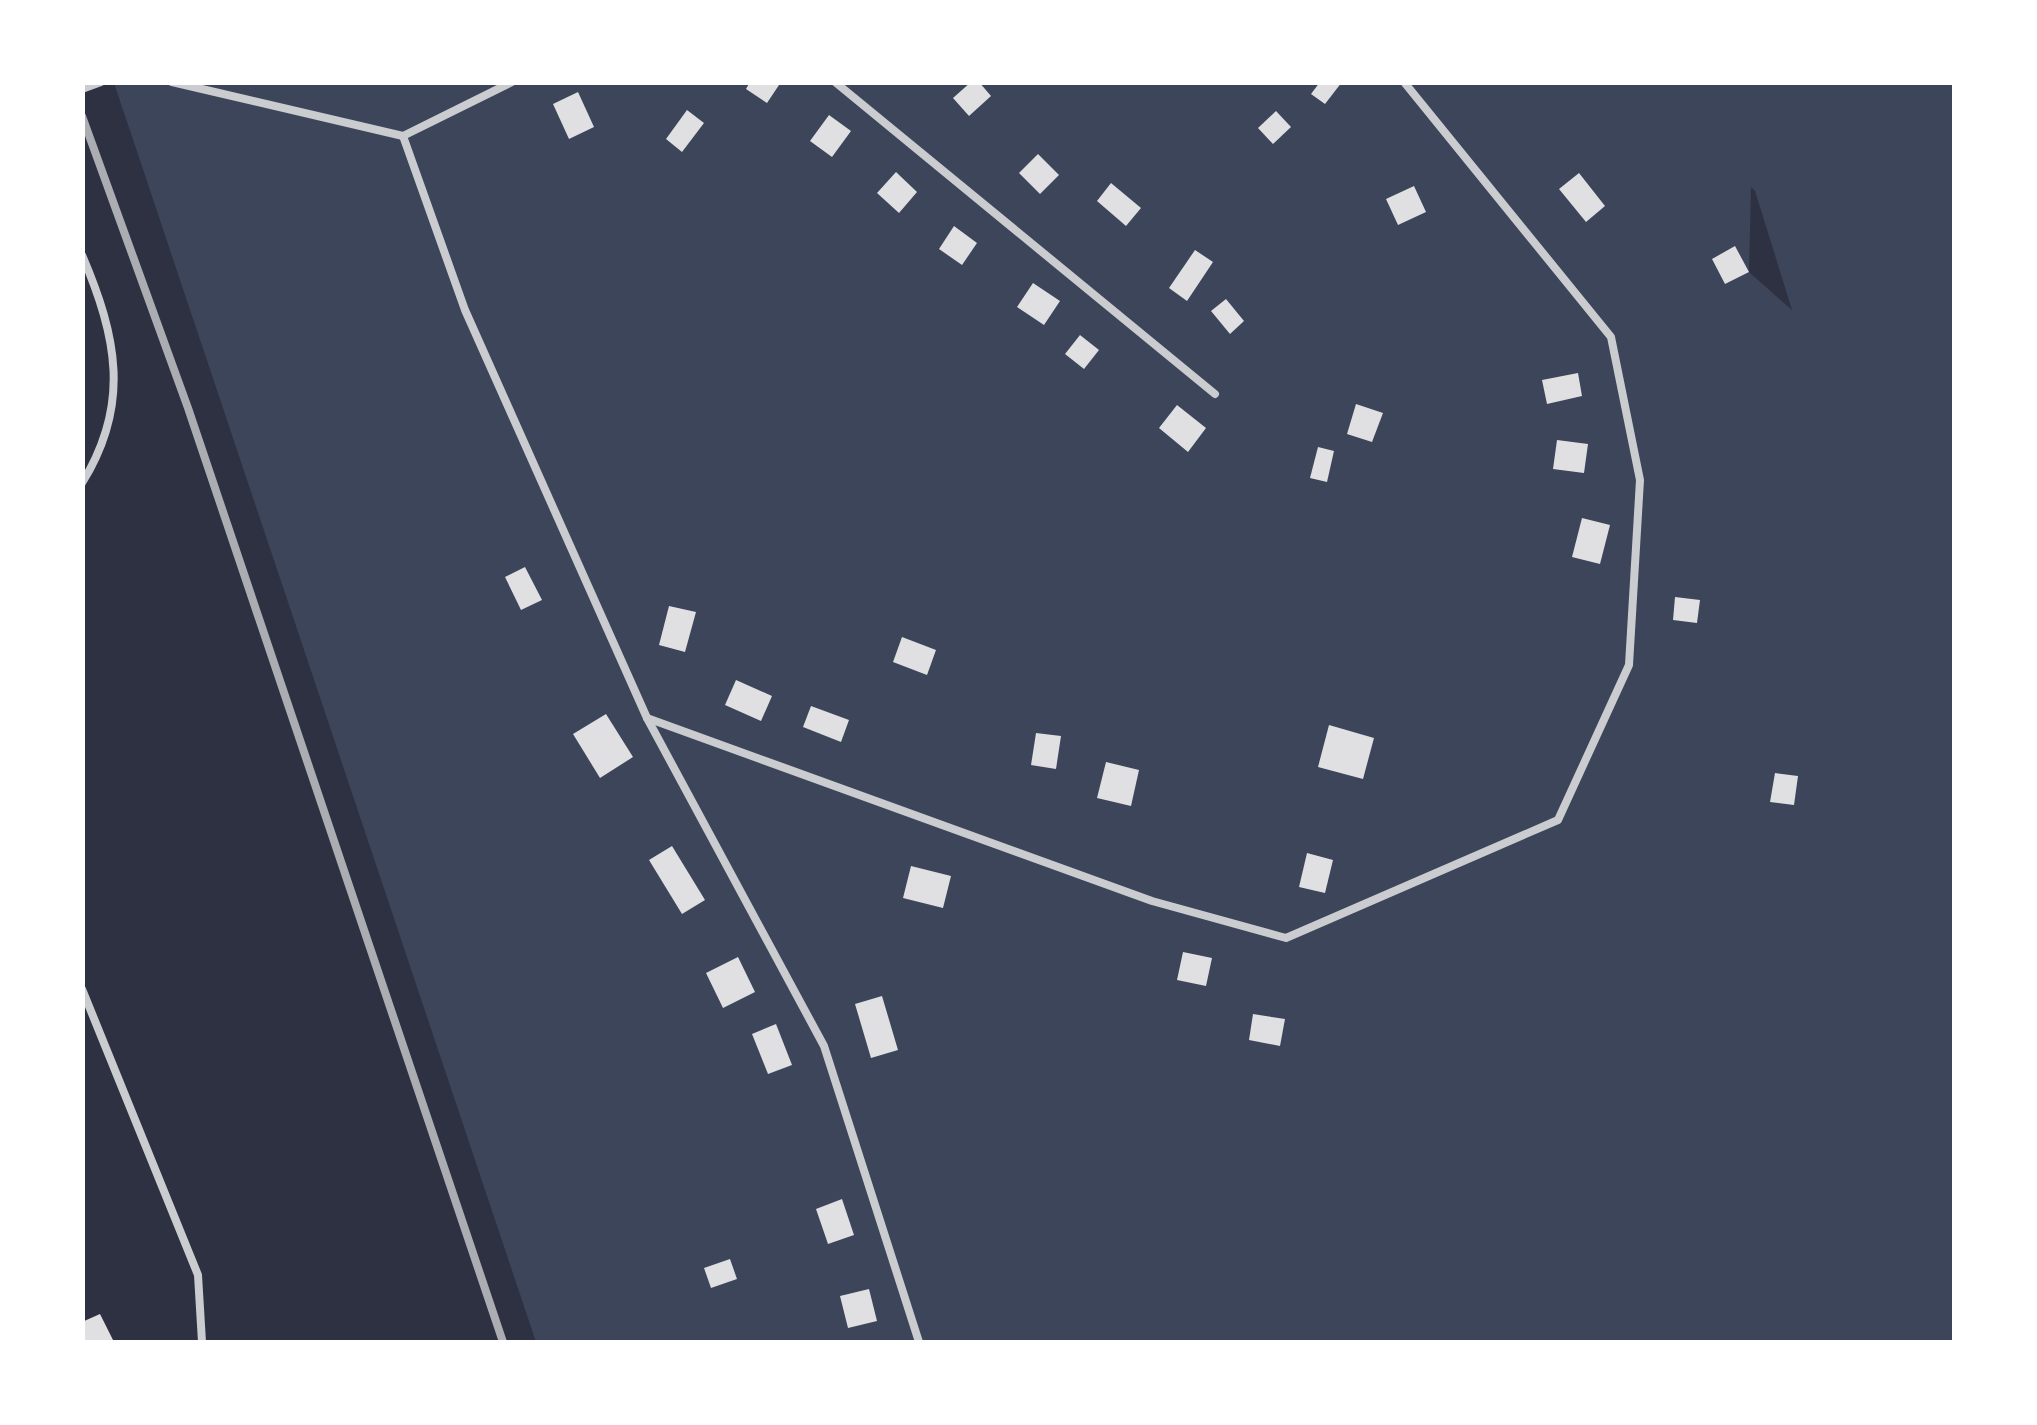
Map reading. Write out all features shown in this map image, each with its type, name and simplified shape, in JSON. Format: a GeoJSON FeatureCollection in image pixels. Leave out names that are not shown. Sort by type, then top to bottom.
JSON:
{"type":"FeatureCollection","features":[{"type":"Feature","properties":{"kind":"lane"},"geometry":{"type":"LineString","coordinates":[[82,89],[101,82]]}},
{"type":"Feature","properties":{"kind":"lane"},"geometry":{"type":"LineString","coordinates":[[172,82],[402,136],[512,82]]}},
{"type":"Feature","properties":{"kind":"lane"},"geometry":{"type":"LineString","coordinates":[[835,82],[1215,394]]}},
{"type":"Feature","properties":{"kind":"lane"},"geometry":{"type":"LineString","coordinates":[[647,718],[1152,900],[1286,938],[1558,820],[1630,665],[1640,480],[1615,355],[1611,337],[1404,82]]}},
{"type":"Feature","properties":{"kind":"lane"},"geometry":{"type":"LineString","coordinates":[[402,136],[464,310],[647,718],[824,1046],[920,1342]]}},
{"type":"Feature","properties":{"kind":"lane"},"geometry":{"type":"LineString","coordinates":[[82,255],[112,343],[116,399],[97,460],[82,483]]}},
{"type":"Feature","properties":{"kind":"lane"},"geometry":{"type":"LineString","coordinates":[[82,989],[198,1275],[202,1342]]}},
{"type":"Feature","properties":{"kind":"shaded area"},"geometry":{"type":"Polygon","coordinates":[[[114,83],[1954,83],[1954,1342],[536,1342],[114,83]],[[1751,187],[1749,272],[1792,310],[1751,187]]]}},
{"type":"Feature","properties":{"kind":"building"},"geometry":{"type":"Polygon","coordinates":[[[750,82],[781,82],[767,103],[746,89],[750,82]]]}},
{"type":"Feature","properties":{"kind":"building"},"geometry":{"type":"Polygon","coordinates":[[[971,82],[979,82],[991,96],[969,116],[953,98],[971,82]]]}},
{"type":"Feature","properties":{"kind":"building"},"geometry":{"type":"Polygon","coordinates":[[[1320,82],[1342,82],[1325,104],[1311,94],[1320,82]]]}},
{"type":"Feature","properties":{"kind":"building"},"geometry":{"type":"Polygon","coordinates":[[[578,92],[594,127],[569,139],[553,104],[578,92]]]}},
{"type":"Feature","properties":{"kind":"building"},"geometry":{"type":"Polygon","coordinates":[[[687,110],[704,123],[682,152],[666,139],[687,110]]]}},
{"type":"Feature","properties":{"kind":"building"},"geometry":{"type":"Polygon","coordinates":[[[1276,111],[1291,127],[1273,144],[1258,128],[1276,111]]]}},
{"type":"Feature","properties":{"kind":"building"},"geometry":{"type":"Polygon","coordinates":[[[829,115],[851,131],[832,157],[810,141],[829,115]]]}},
{"type":"Feature","properties":{"kind":"building"},"geometry":{"type":"Polygon","coordinates":[[[1038,154],[1059,175],[1040,194],[1019,173],[1038,154]]]}},
{"type":"Feature","properties":{"kind":"building"},"geometry":{"type":"Polygon","coordinates":[[[896,172],[917,192],[899,213],[877,193],[896,172]]]}},
{"type":"Feature","properties":{"kind":"building"},"geometry":{"type":"Polygon","coordinates":[[[1579,173],[1605,206],[1586,222],[1559,189],[1579,173]]]}},
{"type":"Feature","properties":{"kind":"building"},"geometry":{"type":"Polygon","coordinates":[[[1111,183],[1141,208],[1126,226],[1097,201],[1111,183]]]}},
{"type":"Feature","properties":{"kind":"building"},"geometry":{"type":"Polygon","coordinates":[[[1414,186],[1426,212],[1398,225],[1386,199],[1414,186]]]}},
{"type":"Feature","properties":{"kind":"building"},"geometry":{"type":"Polygon","coordinates":[[[954,226],[977,243],[962,265],[939,249],[954,226]]]}},
{"type":"Feature","properties":{"kind":"building"},"geometry":{"type":"Polygon","coordinates":[[[1735,246],[1749,272],[1725,284],[1712,259],[1735,246]]]}},
{"type":"Feature","properties":{"kind":"building"},"geometry":{"type":"Polygon","coordinates":[[[1195,250],[1213,262],[1187,301],[1169,288],[1195,250]]]}},
{"type":"Feature","properties":{"kind":"building"},"geometry":{"type":"Polygon","coordinates":[[[1033,283],[1060,301],[1044,325],[1017,307],[1033,283]]]}},
{"type":"Feature","properties":{"kind":"building"},"geometry":{"type":"Polygon","coordinates":[[[1226,299],[1244,321],[1230,334],[1211,311],[1226,299]]]}},
{"type":"Feature","properties":{"kind":"building"},"geometry":{"type":"Polygon","coordinates":[[[1080,335],[1099,350],[1084,369],[1065,354],[1080,335]]]}},
{"type":"Feature","properties":{"kind":"building"},"geometry":{"type":"Polygon","coordinates":[[[1578,373],[1582,396],[1547,404],[1542,380],[1578,373]]]}},
{"type":"Feature","properties":{"kind":"building"},"geometry":{"type":"Polygon","coordinates":[[[1356,404],[1383,413],[1372,442],[1347,434],[1356,404]]]}},
{"type":"Feature","properties":{"kind":"building"},"geometry":{"type":"Polygon","coordinates":[[[1177,405],[1206,428],[1188,452],[1159,428],[1177,405]]]}},
{"type":"Feature","properties":{"kind":"building"},"geometry":{"type":"Polygon","coordinates":[[[1557,440],[1588,444],[1584,473],[1553,469],[1557,440]]]}},
{"type":"Feature","properties":{"kind":"building"},"geometry":{"type":"Polygon","coordinates":[[[1318,447],[1334,451],[1327,482],[1310,478],[1318,447]]]}},
{"type":"Feature","properties":{"kind":"building"},"geometry":{"type":"Polygon","coordinates":[[[1582,518],[1610,525],[1600,564],[1572,557],[1582,518]]]}},
{"type":"Feature","properties":{"kind":"building"},"geometry":{"type":"Polygon","coordinates":[[[525,567],[542,600],[521,610],[505,577],[525,567]]]}},
{"type":"Feature","properties":{"kind":"building"},"geometry":{"type":"Polygon","coordinates":[[[1675,597],[1700,600],[1697,623],[1673,620],[1675,597]]]}},
{"type":"Feature","properties":{"kind":"building"},"geometry":{"type":"Polygon","coordinates":[[[669,606],[696,612],[685,652],[659,645],[669,606]]]}},
{"type":"Feature","properties":{"kind":"building"},"geometry":{"type":"Polygon","coordinates":[[[902,637],[936,650],[927,675],[893,662],[902,637]]]}},
{"type":"Feature","properties":{"kind":"building"},"geometry":{"type":"Polygon","coordinates":[[[736,680],[772,696],[761,721],[725,705],[736,680]]]}},
{"type":"Feature","properties":{"kind":"building"},"geometry":{"type":"Polygon","coordinates":[[[811,706],[849,720],[841,742],[803,727],[811,706]]]}},
{"type":"Feature","properties":{"kind":"building"},"geometry":{"type":"Polygon","coordinates":[[[606,714],[633,757],[600,778],[573,734],[606,714]]]}},
{"type":"Feature","properties":{"kind":"building"},"geometry":{"type":"Polygon","coordinates":[[[1329,725],[1374,738],[1363,779],[1318,767],[1329,725]]]}},
{"type":"Feature","properties":{"kind":"building"},"geometry":{"type":"Polygon","coordinates":[[[1036,733],[1061,736],[1056,769],[1031,765],[1036,733]]]}},
{"type":"Feature","properties":{"kind":"building"},"geometry":{"type":"Polygon","coordinates":[[[1106,762],[1139,770],[1131,806],[1097,798],[1106,762]]]}},
{"type":"Feature","properties":{"kind":"building"},"geometry":{"type":"Polygon","coordinates":[[[1775,773],[1798,776],[1794,805],[1770,802],[1775,773]]]}},
{"type":"Feature","properties":{"kind":"building"},"geometry":{"type":"Polygon","coordinates":[[[672,846],[705,900],[682,914],[649,860],[672,846]]]}},
{"type":"Feature","properties":{"kind":"building"},"geometry":{"type":"Polygon","coordinates":[[[1307,853],[1333,860],[1325,893],[1299,887],[1307,853]]]}},
{"type":"Feature","properties":{"kind":"building"},"geometry":{"type":"Polygon","coordinates":[[[911,866],[951,876],[943,908],[903,898],[911,866]]]}},
{"type":"Feature","properties":{"kind":"building"},"geometry":{"type":"Polygon","coordinates":[[[1183,952],[1212,958],[1206,986],[1177,980],[1183,952]]]}},
{"type":"Feature","properties":{"kind":"building"},"geometry":{"type":"Polygon","coordinates":[[[738,957],[755,992],[723,1008],[706,973],[738,957]]]}},
{"type":"Feature","properties":{"kind":"building"},"geometry":{"type":"Polygon","coordinates":[[[882,996],[898,1050],[871,1058],[855,1004],[882,996]]]}},
{"type":"Feature","properties":{"kind":"building"},"geometry":{"type":"Polygon","coordinates":[[[1253,1014],[1285,1019],[1280,1046],[1249,1040],[1253,1014]]]}},
{"type":"Feature","properties":{"kind":"building"},"geometry":{"type":"Polygon","coordinates":[[[776,1024],[792,1065],[768,1074],[752,1034],[776,1024]]]}},
{"type":"Feature","properties":{"kind":"building"},"geometry":{"type":"Polygon","coordinates":[[[842,1199],[854,1235],[828,1244],[816,1209],[842,1199]]]}},
{"type":"Feature","properties":{"kind":"building"},"geometry":{"type":"Polygon","coordinates":[[[730,1259],[737,1279],[711,1288],[704,1268],[730,1259]]]}},
{"type":"Feature","properties":{"kind":"building"},"geometry":{"type":"Polygon","coordinates":[[[869,1289],[877,1321],[848,1328],[840,1296],[869,1289]]]}},
{"type":"Feature","properties":{"kind":"building"},"geometry":{"type":"Polygon","coordinates":[[[100,1314],[114,1342],[82,1342],[82,1322],[100,1314]]]}},
{"type":"Feature","properties":{"kind":"railway"},"geometry":{"type":"LineString","coordinates":[[82,116],[188,408],[503,1342]]}}]}
